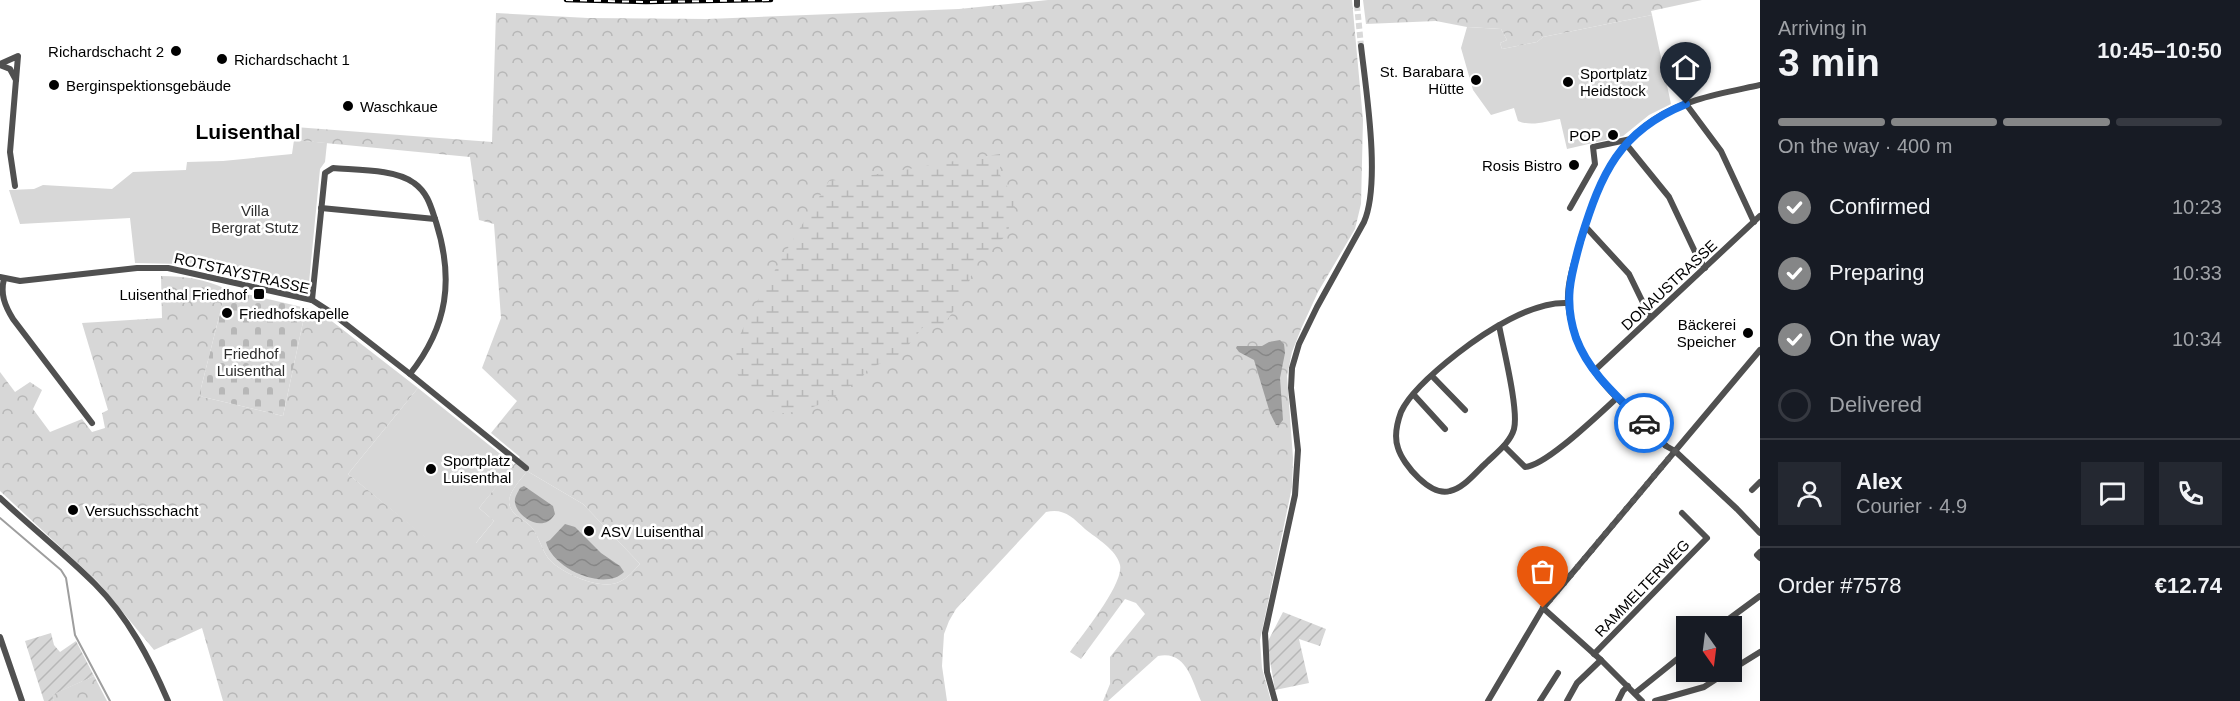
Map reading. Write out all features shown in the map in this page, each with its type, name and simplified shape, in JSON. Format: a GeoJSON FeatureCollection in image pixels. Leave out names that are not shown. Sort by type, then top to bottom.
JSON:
{"type":"FeatureCollection","features":[{"type":"Feature","properties":{"kind":"street"},"geometry":{"type":"LineString","coordinates":[[1275,701],[1267,672],[1265,633],[1295,495],[1298,450],[1291,387],[1292,368],[1299,344],[1364,222],[1370,203],[1369,120],[1362,46]]}},
{"type":"Feature","properties":{"kind":"street"},"geometry":{"type":"LineString","coordinates":[[0,64],[18,56],[10,152],[15,186]]}},
{"type":"Feature","properties":{"kind":"street"},"geometry":{"type":"LineString","coordinates":[[0,64],[10,69],[16,80]]}},
{"type":"Feature","properties":{"kind":"street"},"geometry":{"type":"LineString","coordinates":[[1760,85],[1686,104],[1661,115],[1628,141],[1606,170],[1595,194],[1573,266],[1568,303],[1576,338],[1594,371],[1666,446],[1675,451],[1760,533]]}},
{"type":"Feature","properties":{"kind":"street"},"geometry":{"type":"LineString","coordinates":[[1686,104],[1721,151],[1754,222]]}},
{"type":"Feature","properties":{"kind":"street"},"geometry":{"type":"LineString","coordinates":[[1570,208],[1595,164],[1593,147],[1628,141]]}},
{"type":"Feature","properties":{"kind":"street"},"geometry":{"type":"LineString","coordinates":[[1628,141],[1669,197],[1705,268]]}},
{"type":"Feature","properties":{"kind":"street"},"geometry":{"type":"LineString","coordinates":[[312,300],[325,172],[333,168],[393,174],[415,183],[426,195],[435,219],[445,261],[446,292],[434,336],[422,359],[410,374]]}},
{"type":"Feature","properties":{"kind":"street"},"geometry":{"type":"LineString","coordinates":[[1581,189],[1595,194]]}},
{"type":"Feature","properties":{"kind":"street"},"geometry":{"type":"LineString","coordinates":[[321,208],[435,219]]}},
{"type":"Feature","properties":{"kind":"street","name":"DONAUSTRASSE"},"geometry":{"type":"LineString","coordinates":[[1594,371],[1760,216]]}},
{"type":"Feature","properties":{"kind":"street"},"geometry":{"type":"LineString","coordinates":[[1585,225],[1629,274],[1650,318]]}},
{"type":"Feature","properties":{"kind":"street","name":"ROTSTAYSTRASSE"},"geometry":{"type":"LineString","coordinates":[[2,278],[32,281],[153,267],[214,277],[312,300],[329,310],[525,468]]}},
{"type":"Feature","properties":{"kind":"street"},"geometry":{"type":"LineString","coordinates":[[2,278],[3,300],[13,319],[92,423]]}},
{"type":"Feature","properties":{"kind":"street"},"geometry":{"type":"LineString","coordinates":[[1499,325],[1515,415],[1515,428],[1504,446],[1463,485],[1451,491],[1433,490],[1422,482],[1398,448],[1396,428],[1402,410],[1432,376],[1461,351],[1499,325],[1545,305],[1568,303]]}},
{"type":"Feature","properties":{"kind":"street"},"geometry":{"type":"LineString","coordinates":[[1488,701],[1543,608],[1760,350]]}},
{"type":"Feature","properties":{"kind":"street"},"geometry":{"type":"LineString","coordinates":[[1432,376],[1465,410]]}},
{"type":"Feature","properties":{"kind":"street"},"geometry":{"type":"LineString","coordinates":[[1414,395],[1445,429]]}},
{"type":"Feature","properties":{"kind":"street"},"geometry":{"type":"LineString","coordinates":[[1504,446],[1525,467],[1533,467],[1571,440],[1618,397]]}},
{"type":"Feature","properties":{"kind":"street"},"geometry":{"type":"LineString","coordinates":[[1752,490],[1760,482]]}},
{"type":"Feature","properties":{"kind":"street"},"geometry":{"type":"LineString","coordinates":[[0,498],[96,585],[148,658],[168,701]]}},
{"type":"Feature","properties":{"kind":"street","name":"RAMMELTERWEG"},"geometry":{"type":"LineString","coordinates":[[1594,654],[1707,538],[1682,513]]}},
{"type":"Feature","properties":{"kind":"street"},"geometry":{"type":"LineString","coordinates":[[1760,552],[1757,555],[1760,558]]}},
{"type":"Feature","properties":{"kind":"street"},"geometry":{"type":"LineString","coordinates":[[1733,616],[1760,596]]}},
{"type":"Feature","properties":{"kind":"street"},"geometry":{"type":"LineString","coordinates":[[1543,608],[1642,701]]}},
{"type":"Feature","properties":{"kind":"street"},"geometry":{"type":"LineString","coordinates":[[0,637],[22,701]]}},
{"type":"Feature","properties":{"kind":"street"},"geometry":{"type":"LineString","coordinates":[[1742,663],[1760,652]]}},
{"type":"Feature","properties":{"kind":"street"},"geometry":{"type":"LineString","coordinates":[[1567,701],[1577,682],[1600,660]]}},
{"type":"Feature","properties":{"kind":"street"},"geometry":{"type":"LineString","coordinates":[[1635,693],[1676,660]]}},
{"type":"Feature","properties":{"kind":"street"},"geometry":{"type":"LineString","coordinates":[[1540,701],[1558,673]]}},
{"type":"Feature","properties":{"kind":"street"},"geometry":{"type":"LineString","coordinates":[[1655,701],[1704,687],[1712,682]]}},
{"type":"Feature","properties":{"kind":"street"},"geometry":{"type":"LineString","coordinates":[[1618,701],[1628,686]]}},
{"type":"Feature","properties":{"kind":"green space"},"geometry":{"type":"Polygon","coordinates":[[[1048,0],[1352,0],[1363,120],[1361,204],[1355,229],[1318,292],[1301,329],[1292,352],[1287,376],[1293,458],[1292,487],[1260,640],[1262,668],[1271,701],[1201,701],[1187,668],[1182,662],[1168,655],[1158,656],[1108,701],[1103,701],[1110,684],[1110,657],[1145,614],[1136,603],[1125,599],[1081,659],[1070,652],[1116,584],[1120,565],[1111,549],[1072,517],[1063,512],[1052,511],[1046,512],[956,609],[949,621],[944,634],[942,666],[947,701],[223,701],[202,628],[154,650],[98,582],[0,491],[0,372],[15,392],[30,382],[42,390],[33,409],[50,432],[82,419],[92,432],[105,428],[102,413],[108,410],[82,323],[162,318],[161,276],[186,277],[226,289],[199,396],[283,416],[306,308],[320,312],[418,388],[348,474],[443,551],[460,531],[476,543],[494,521],[479,508],[520,457],[491,433],[517,401],[482,368],[501,318],[494,224],[479,220],[470,157],[294,140],[295,127],[492,142],[496,13],[588,18],[708,19],[959,9],[1048,0]],[[527,471],[513,490],[509,502],[512,511],[533,529],[548,558],[554,564],[571,575],[592,582],[611,584],[622,581],[640,564],[583,504],[527,471]]]}},
{"type":"Feature","properties":{"kind":"green space"},"geometry":{"type":"Polygon","coordinates":[[[1363,0],[1702,0],[1651,11],[1652,15],[1543,37],[1537,42],[1502,49],[1500,43],[1507,40],[1501,29],[1467,27],[1436,21],[1366,24],[1363,0]]]}},
{"type":"Feature","properties":{"kind":"green space","name":"Sportplatz Heidstock"},"geometry":{"type":"Polygon","coordinates":[[[1652,15],[1671,104],[1649,115],[1623,136],[1567,149],[1560,119],[1523,123],[1518,121],[1514,108],[1491,115],[1473,90],[1461,48],[1467,27],[1501,29],[1507,40],[1500,43],[1502,49],[1537,42],[1543,37],[1652,15]]]}},
{"type":"Feature","properties":{"kind":"green space","name":"Villa Bergrat Stutz"},"geometry":{"type":"Polygon","coordinates":[[[294,140],[327,143],[325,162],[320,169],[308,293],[180,264],[135,263],[130,218],[20,224],[9,190],[34,189],[43,185],[112,189],[133,172],[186,170],[187,162],[292,154],[294,140]]]}},
{"type":"Feature","properties":{"kind":"green space"},"geometry":{"type":"Polygon","coordinates":[[[1000,154],[1000,175],[1016,201],[1007,235],[976,261],[964,297],[944,324],[923,327],[902,353],[867,370],[861,379],[826,402],[802,411],[776,414],[748,390],[735,368],[733,358],[736,346],[758,300],[829,181],[1000,154]]]}},
{"type":"Feature","properties":{"kind":"green space","name":"Friedhof Luisenthal"},"geometry":{"type":"Polygon","coordinates":[[[226,289],[306,308],[283,416],[199,396],[226,289]]]}},
{"type":"Feature","properties":{"kind":"green space","name":"Sportplatz Luisenthal"},"geometry":{"type":"Polygon","coordinates":[[[418,388],[514,465],[479,508],[494,521],[475,544],[443,552],[348,474],[418,388]]]}},
{"type":"Feature","properties":{"kind":"green space"},"geometry":{"type":"Polygon","coordinates":[[[527,471],[583,504],[640,564],[622,581],[602,584],[571,575],[554,564],[546,555],[533,529],[510,507],[511,494],[527,471]]]}},
{"type":"Feature","properties":{"kind":"green space"},"geometry":{"type":"Polygon","coordinates":[[[1283,612],[1326,629],[1320,646],[1299,639],[1309,683],[1275,690],[1267,643],[1283,612]]]}},
{"type":"Feature","properties":{"kind":"green space"},"geometry":{"type":"Polygon","coordinates":[[[51,633],[54,645],[60,652],[76,641],[94,676],[52,695],[54,701],[44,701],[25,641],[51,633]]]}},
{"type":"Feature","properties":{"kind":"green space"},"geometry":{"type":"Polygon","coordinates":[[[94,676],[107,701],[54,701],[51,695],[94,676]]]}},
{"type":"Feature","properties":{"kind":"water"},"geometry":{"type":"Polygon","coordinates":[[[1280,340],[1284,344],[1285,353],[1280,378],[1283,420],[1276,425],[1270,413],[1254,360],[1236,348],[1237,346],[1262,346],[1280,340]]]}},
{"type":"Feature","properties":{"kind":"water"},"geometry":{"type":"Polygon","coordinates":[[[524,486],[553,506],[555,514],[550,520],[537,523],[520,513],[515,499],[520,488],[524,486]]]}},
{"type":"Feature","properties":{"kind":"water"},"geometry":{"type":"Polygon","coordinates":[[[565,524],[575,527],[624,572],[615,578],[592,578],[568,568],[558,560],[550,552],[546,542],[565,524]]]}},
{"type":"Feature","properties":{"kind":"waterway"},"geometry":{"type":"LineString","coordinates":[[0,518],[61,570],[66,578],[75,635],[110,701]]}},
{"type":"Feature","properties":{"kind":"tunnel"},"geometry":{"type":"LineString","coordinates":[[1357,5],[1361,46]]}},
{"type":"Feature","properties":{"kind":"railway"},"geometry":{"type":"LineString","coordinates":[[566,0],[646,2],[771,0]]}},
{"type":"Feature","properties":{"kind":"way so far"},"geometry":{"type":"LineString","coordinates":[[1543,608],[1675,451],[1666,446],[1644,423]]}},
{"type":"Feature","properties":{"kind":"place","name":"Richardschacht 2"},"geometry":{"type":"Point","coordinates":[176,51]}},
{"type":"Feature","properties":{"kind":"place","name":"Richardschacht 1"},"geometry":{"type":"Point","coordinates":[222,59]}},
{"type":"Feature","properties":{"kind":"place","name":"St. Barabara Hütte"},"geometry":{"type":"Point","coordinates":[1476,80]}},
{"type":"Feature","properties":{"kind":"place","name":"Sportplatz Heidstock"},"geometry":{"type":"Point","coordinates":[1568,82]}},
{"type":"Feature","properties":{"kind":"place","name":"Berginspektionsgebäude"},"geometry":{"type":"Point","coordinates":[54,85]}},
{"type":"Feature","properties":{"kind":"place","name":"Waschkaue"},"geometry":{"type":"Point","coordinates":[348,106]}},
{"type":"Feature","properties":{"kind":"place","name":"POP"},"geometry":{"type":"Point","coordinates":[1613,135]}},
{"type":"Feature","properties":{"kind":"place","name":"Rosis Bistro"},"geometry":{"type":"Point","coordinates":[1574,165]}},
{"type":"Feature","properties":{"kind":"place","name":"Luisenthal Friedhof"},"geometry":{"type":"Point","coordinates":[259,294]}},
{"type":"Feature","properties":{"kind":"place","name":"Friedhofskapelle"},"geometry":{"type":"Point","coordinates":[227,313]}},
{"type":"Feature","properties":{"kind":"place","name":"Bäckerei Speicher"},"geometry":{"type":"Point","coordinates":[1748,333]}},
{"type":"Feature","properties":{"kind":"place","name":"Sportplatz Luisenthal"},"geometry":{"type":"Point","coordinates":[431,469]}},
{"type":"Feature","properties":{"kind":"place","name":"Versuchsschacht"},"geometry":{"type":"Point","coordinates":[73,510]}},
{"type":"Feature","properties":{"kind":"place","name":"ASV Luisenthal"},"geometry":{"type":"Point","coordinates":[589,531]}},
{"type":"Feature","properties":{"kind":"district","name":"Luisenthal"},"geometry":{"type":"Point","coordinates":[248,131]}},
{"type":"Feature","properties":{"kind":"route"},"geometry":{"type":"LineString","coordinates":[[1644,423],[1605,384],[1583,353],[1571,319],[1568,291],[1573,266],[1595,194],[1606,170],[1640,130],[1661,115],[1686,104]]}}]}
